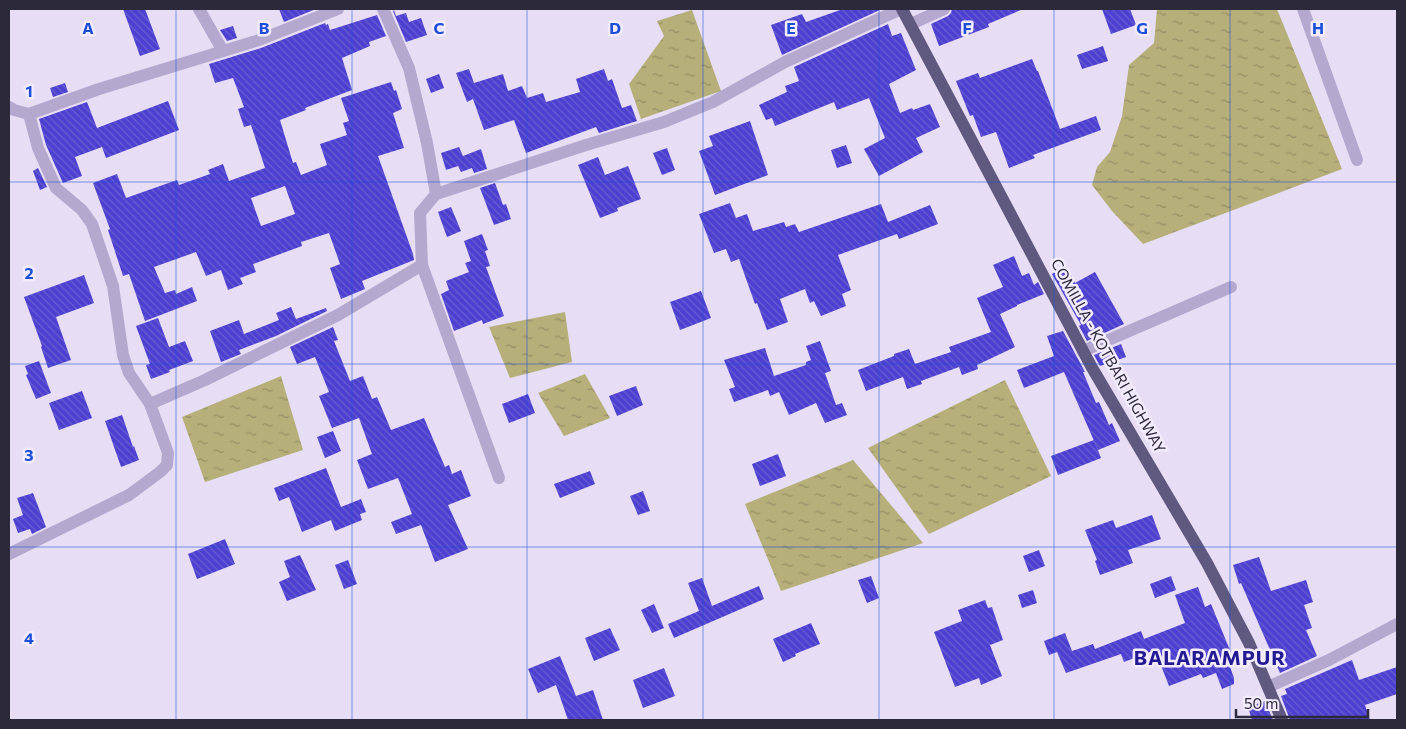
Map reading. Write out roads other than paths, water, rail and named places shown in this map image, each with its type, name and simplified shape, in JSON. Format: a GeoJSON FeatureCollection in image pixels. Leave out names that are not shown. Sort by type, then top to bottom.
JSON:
{"type":"FeatureCollection","features":[{"type":"Feature","properties":{"kind":"main road","name":"COMILLA - KOTBARI HIGHWAY"},"geometry":{"type":"LineString","coordinates":[[902,9],[1083,351],[1207,563],[1249,643],[1282,720]]}},
{"type":"Feature","properties":{"kind":"street"},"geometry":{"type":"LineString","coordinates":[[199,9],[223,51]]}},
{"type":"Feature","properties":{"kind":"street"},"geometry":{"type":"LineString","coordinates":[[9,107],[29,114],[99,88],[258,40],[338,9]]}},
{"type":"Feature","properties":{"kind":"street"},"geometry":{"type":"LineString","coordinates":[[384,9],[409,68],[427,143],[436,194]]}},
{"type":"Feature","properties":{"kind":"street"},"geometry":{"type":"LineString","coordinates":[[498,478],[422,265],[420,213],[436,194],[672,118],[713,102],[785,62],[902,9]]}},
{"type":"Feature","properties":{"kind":"street"},"geometry":{"type":"LineString","coordinates":[[911,24],[944,9]]}},
{"type":"Feature","properties":{"kind":"street"},"geometry":{"type":"LineString","coordinates":[[1303,9],[1358,160]]}},
{"type":"Feature","properties":{"kind":"street"},"geometry":{"type":"LineString","coordinates":[[9,554],[129,495],[167,465],[168,453],[150,404],[128,373],[123,355],[113,286],[92,224],[82,210],[56,188],[38,148],[29,114]]}},
{"type":"Feature","properties":{"kind":"street"},"geometry":{"type":"LineString","coordinates":[[150,404],[205,380],[338,315],[422,265]]}},
{"type":"Feature","properties":{"kind":"street"},"geometry":{"type":"LineString","coordinates":[[1083,351],[1230,287]]}},
{"type":"Feature","properties":{"kind":"street"},"geometry":{"type":"LineString","coordinates":[[1268,687],[1329,660],[1397,624]]}},
{"type":"Feature","properties":{"kind":"water"},"geometry":{"type":"Polygon","coordinates":[[[1157,9],[1277,9],[1342,169],[1143,244],[1112,211],[1092,185],[1097,167],[1110,152],[1122,116],[1129,65],[1154,43],[1157,9]]]}},
{"type":"Feature","properties":{"kind":"water"},"geometry":{"type":"Polygon","coordinates":[[[692,10],[721,91],[641,119],[629,84],[664,36],[657,21],[692,10]]]}},
{"type":"Feature","properties":{"kind":"water"},"geometry":{"type":"Polygon","coordinates":[[[565,312],[572,362],[510,378],[489,327],[565,312]]]}},
{"type":"Feature","properties":{"kind":"water"},"geometry":{"type":"Polygon","coordinates":[[[585,374],[610,418],[564,436],[538,393],[585,374]]]}},
{"type":"Feature","properties":{"kind":"water"},"geometry":{"type":"Polygon","coordinates":[[[281,376],[303,450],[205,482],[182,417],[281,376]]]}},
{"type":"Feature","properties":{"kind":"water"},"geometry":{"type":"Polygon","coordinates":[[[1005,380],[1051,476],[929,534],[868,448],[1005,380]]]}},
{"type":"Feature","properties":{"kind":"water"},"geometry":{"type":"Polygon","coordinates":[[[853,460],[923,543],[781,591],[745,504],[853,460]]]}},
{"type":"Feature","properties":{"kind":"district","name":"BALARAMPUR"},"geometry":{"type":"Point","coordinates":[1210,658]}}]}
